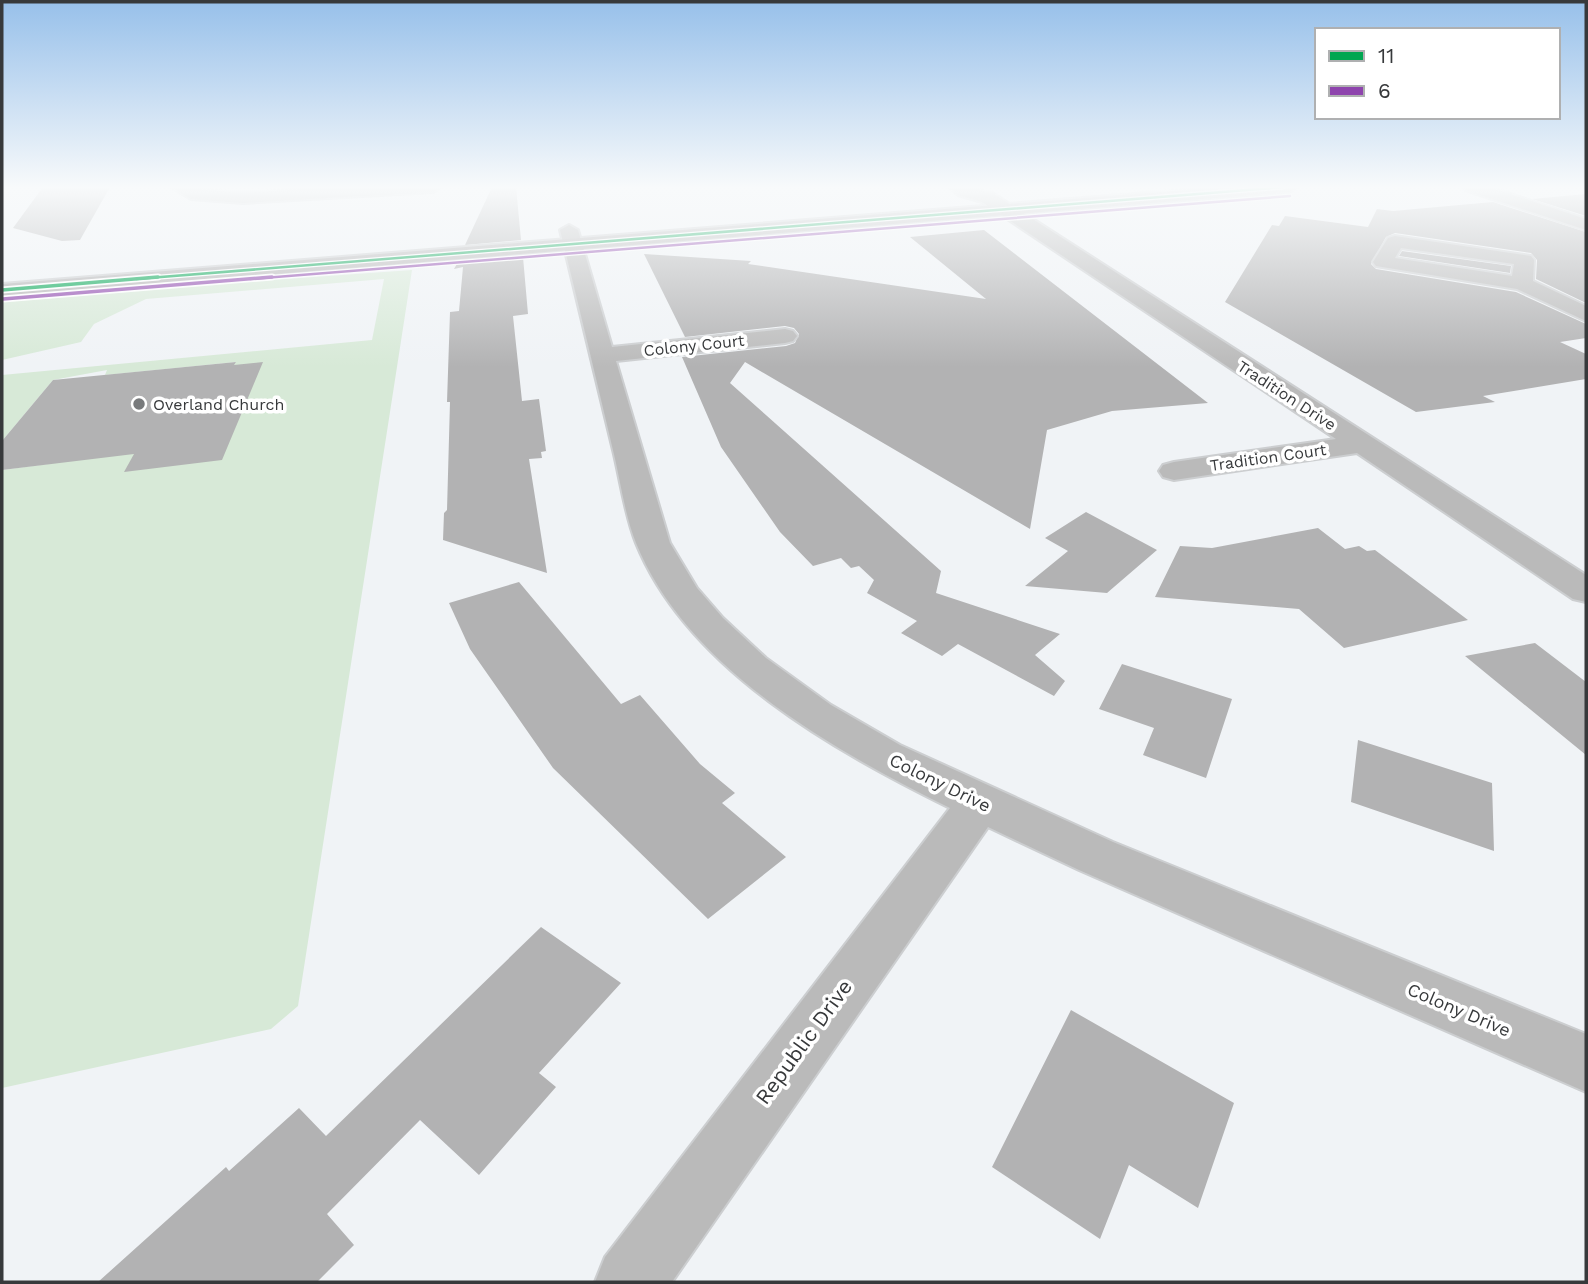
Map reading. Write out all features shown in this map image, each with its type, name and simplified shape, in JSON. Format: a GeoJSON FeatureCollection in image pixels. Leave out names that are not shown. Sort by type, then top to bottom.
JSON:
{"type":"FeatureCollection","features":[{"type":"Feature","properties":{"kind":"main road"},"geometry":{"type":"LineString","coordinates":[[2,273],[413,247]]}},
{"type":"Feature","properties":{"kind":"main road"},"geometry":{"type":"LineString","coordinates":[[2,290],[464,247]]}},
{"type":"Feature","properties":{"kind":"street","name":"Colony Drive"},"geometry":{"type":"LineString","coordinates":[[573,247],[653,543],[682,593],[752,667],[816,715],[884,756],[980,802],[1096,856],[1586,1063]]}},
{"type":"Feature","properties":{"kind":"street","name":"Tradition Drive"},"geometry":{"type":"LineString","coordinates":[[1065,247],[1586,591]]}},
{"type":"Feature","properties":{"kind":"street"},"geometry":{"type":"LineString","coordinates":[[1392,247],[1383,262],[1522,284],[1586,314]]}},
{"type":"Feature","properties":{"kind":"street"},"geometry":{"type":"LineString","coordinates":[[1430,247],[1524,260],[1522,284]]}},
{"type":"Feature","properties":{"kind":"street","name":"Colony Court"},"geometry":{"type":"LineString","coordinates":[[602,355],[785,336]]}},
{"type":"Feature","properties":{"kind":"street","name":"Tradition Court"},"geometry":{"type":"LineString","coordinates":[[1174,471],[1362,444]]}},
{"type":"Feature","properties":{"kind":"street","name":"Republic Drive"},"geometry":{"type":"LineString","coordinates":[[631,1282],[980,802]]}},
{"type":"Feature","properties":{"kind":"green space"},"geometry":{"type":"Polygon","coordinates":[[[412,270],[298,1006],[271,1029],[2,1088],[2,470],[48,464],[58,450],[2,456],[2,442],[150,427],[236,362],[105,375],[107,370],[53,380],[2,441],[2,375],[372,340],[384,279],[146,299],[94,324],[81,342],[2,360],[2,299],[412,270]]]}},
{"type":"Feature","properties":{"kind":"building"},"geometry":{"type":"Polygon","coordinates":[[[922,247],[1006,247],[1208,403],[1112,411],[1047,430],[1030,529],[745,362],[730,383],[941,571],[936,593],[1060,634],[1035,655],[1065,681],[1054,696],[958,644],[942,656],[901,633],[917,621],[867,593],[874,580],[859,566],[851,568],[841,558],[813,566],[780,532],[721,447],[682,357],[786,346],[795,343],[799,334],[794,328],[785,326],[685,337],[644,254],[751,261],[748,264],[986,299],[922,247]]]}},
{"type":"Feature","properties":{"kind":"building"},"geometry":{"type":"Polygon","coordinates":[[[1259,247],[1380,247],[1371,264],[1376,269],[1516,292],[1586,324],[1586,338],[1560,342],[1586,354],[1586,379],[1483,396],[1495,402],[1416,412],[1225,302],[1259,247]]]}},
{"type":"Feature","properties":{"kind":"building"},"geometry":{"type":"Polygon","coordinates":[[[1490,247],[1586,247],[1586,303],[1536,279],[1537,260],[1531,253],[1490,247]]]}},
{"type":"Feature","properties":{"kind":"building"},"geometry":{"type":"Polygon","coordinates":[[[1402,251],[1511,266],[1510,273],[1399,256],[1402,251]]]}},
{"type":"Feature","properties":{"kind":"building"},"geometry":{"type":"Polygon","coordinates":[[[523,257],[528,314],[513,316],[522,401],[539,399],[546,451],[541,452],[542,458],[529,459],[547,573],[443,540],[444,513],[447,510],[450,312],[459,311],[463,267],[454,269],[458,262],[523,257]]]}},
{"type":"Feature","properties":{"kind":"building","name":"Overland Church"},"geometry":{"type":"Polygon","coordinates":[[[236,362],[234,365],[263,362],[222,460],[124,472],[134,454],[2,470],[2,441],[53,380],[236,362]]]}},
{"type":"Feature","properties":{"kind":"building"},"geometry":{"type":"Polygon","coordinates":[[[1086,512],[1157,550],[1107,593],[1025,586],[1068,551],[1045,538],[1086,512]]]}},
{"type":"Feature","properties":{"kind":"building"},"geometry":{"type":"Polygon","coordinates":[[[1318,528],[1345,549],[1359,546],[1367,551],[1375,550],[1468,620],[1344,648],[1299,609],[1155,597],[1180,546],[1212,548],[1318,528]]]}},
{"type":"Feature","properties":{"kind":"building"},"geometry":{"type":"Polygon","coordinates":[[[519,582],[621,704],[640,695],[700,764],[735,793],[722,803],[786,857],[708,919],[553,768],[470,649],[449,603],[519,582]]]}},
{"type":"Feature","properties":{"kind":"building"},"geometry":{"type":"Polygon","coordinates":[[[1535,643],[1586,682],[1586,755],[1465,656],[1535,643]]]}},
{"type":"Feature","properties":{"kind":"building"},"geometry":{"type":"Polygon","coordinates":[[[1122,664],[1232,699],[1206,778],[1143,755],[1154,728],[1099,709],[1122,664]]]}},
{"type":"Feature","properties":{"kind":"building"},"geometry":{"type":"Polygon","coordinates":[[[1358,740],[1492,783],[1494,851],[1351,802],[1358,740]]]}},
{"type":"Feature","properties":{"kind":"building"},"geometry":{"type":"Polygon","coordinates":[[[541,927],[621,983],[539,1073],[556,1087],[479,1175],[420,1120],[327,1214],[354,1245],[317,1282],[98,1282],[226,1167],[229,1171],[299,1108],[326,1136],[541,927]]]}},
{"type":"Feature","properties":{"kind":"building"},"geometry":{"type":"Polygon","coordinates":[[[1071,1010],[1234,1103],[1198,1208],[1129,1165],[1100,1239],[992,1167],[1071,1010]]]}},
{"type":"Feature","properties":{"kind":"transit line","name":"11"},"geometry":{"type":"LineString","coordinates":[[2,290],[538,247]]}},
{"type":"Feature","properties":{"kind":"transit line","name":"6"},"geometry":{"type":"LineString","coordinates":[[3,299],[654,247]]}},
{"type":"Feature","properties":{"kind":"place","name":"Overland Church"},"geometry":{"type":"Point","coordinates":[139,404]}}]}
